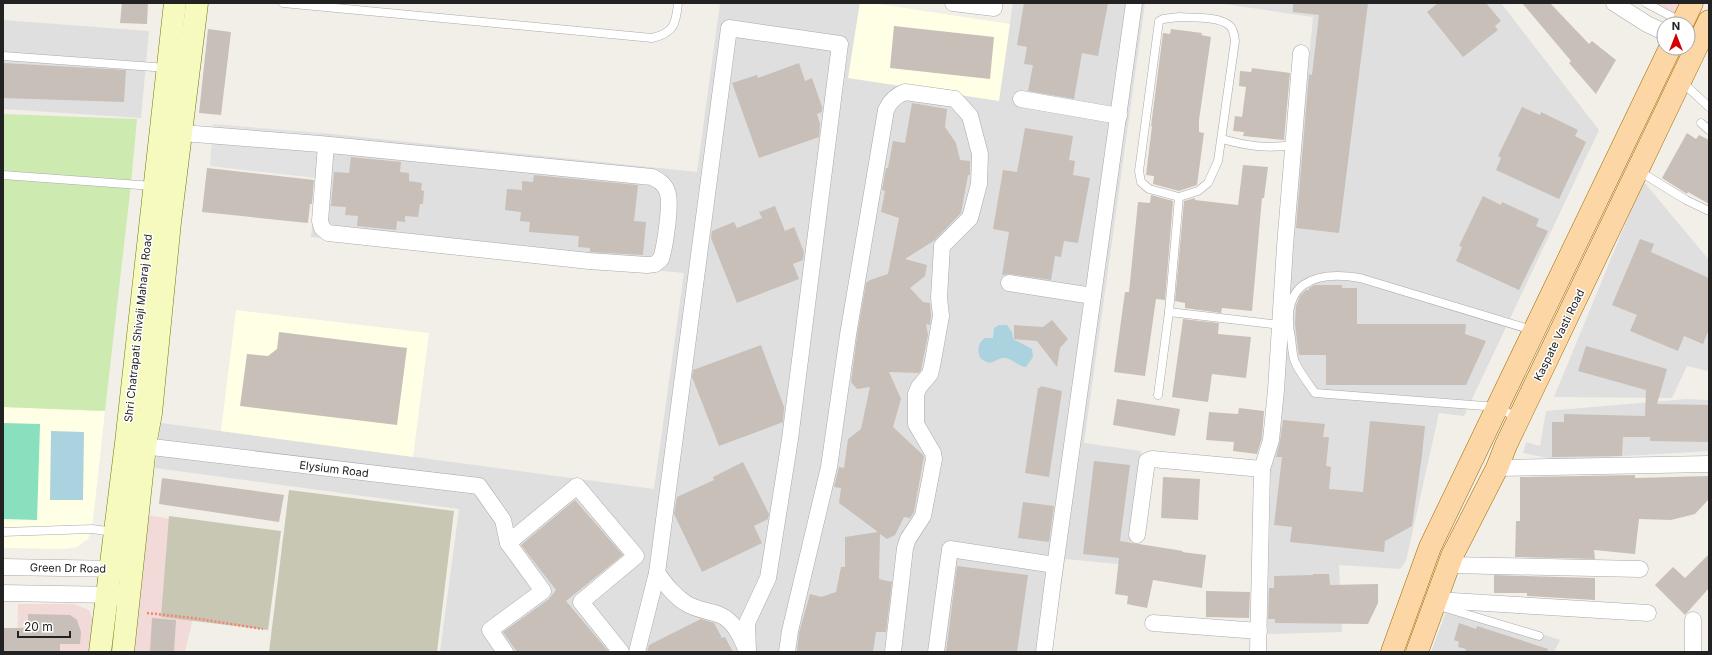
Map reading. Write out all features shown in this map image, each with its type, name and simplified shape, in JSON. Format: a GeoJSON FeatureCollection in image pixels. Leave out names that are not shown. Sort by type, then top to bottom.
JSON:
{"type":"FeatureCollection","features":[{"type":"Feature","properties":{"kind":"main road","name":"Shri Chatrapati Shivaji Maharaj Road"},"geometry":{"type":"LineString","coordinates":[[100,652],[115,532],[136,445],[151,413],[169,230],[171,132],[168,68],[175,3]]}},
{"type":"Feature","properties":{"kind":"main road","name":"Shri Chatrapati Shivaji Maharaj Road"},"geometry":{"type":"LineString","coordinates":[[123,652],[132,570],[136,445],[154,186],[171,132],[197,3]]}},
{"type":"Feature","properties":{"kind":"main road"},"geometry":{"type":"LineString","coordinates":[[1683,16],[1692,3]]}},
{"type":"Feature","properties":{"kind":"main road","name":"Kaspate Vasti Road"},"geometry":{"type":"LineString","coordinates":[[1696,40],[1709,21]]}},
{"type":"Feature","properties":{"kind":"main road"},"geometry":{"type":"LineString","coordinates":[[1392,652],[1430,547],[1666,56]]}},
{"type":"Feature","properties":{"kind":"main road","name":"Kaspate Vasti Road"},"geometry":{"type":"LineString","coordinates":[[1417,652],[1448,565],[1497,468],[1681,81],[1689,56]]}},
{"type":"Feature","properties":{"kind":"street"},"geometry":{"type":"LineString","coordinates":[[953,3],[994,8],[994,3]]}},
{"type":"Feature","properties":{"kind":"street"},"geometry":{"type":"LineString","coordinates":[[1044,652],[1134,3]]}},
{"type":"Feature","properties":{"kind":"street"},"geometry":{"type":"LineString","coordinates":[[1614,3],[1647,24],[1656,25]]}},
{"type":"Feature","properties":{"kind":"street"},"geometry":{"type":"LineString","coordinates":[[637,652],[656,573],[729,28],[840,44],[790,439],[768,578],[747,623],[748,652]]}},
{"type":"Feature","properties":{"kind":"street"},"geometry":{"type":"LineString","coordinates":[[1258,652],[1262,469],[1271,440],[1276,390],[1301,53]]}},
{"type":"Feature","properties":{"kind":"street"},"geometry":{"type":"LineString","coordinates":[[787,652],[790,631],[829,467],[848,335],[886,110],[889,103],[897,96],[905,92],[955,99],[970,116],[980,154],[979,184],[970,218],[942,246],[939,298],[940,316],[932,366],[930,374],[919,387],[916,394],[916,424],[933,453],[934,459],[923,516],[908,540],[905,548],[893,652]]}},
{"type":"Feature","properties":{"kind":"street"},"geometry":{"type":"LineString","coordinates":[[1021,99],[1119,116]]}},
{"type":"Feature","properties":{"kind":"street"},"geometry":{"type":"LineString","coordinates":[[171,132],[326,145],[652,177],[664,184],[668,192],[669,212],[661,259],[655,264],[647,265],[589,261],[328,233],[322,228],[320,221],[326,145]]}},
{"type":"Feature","properties":{"kind":"street"},"geometry":{"type":"LineString","coordinates":[[1009,283],[1093,296]]}},
{"type":"Feature","properties":{"kind":"street","name":"Elysium Road"},"geometry":{"type":"LineString","coordinates":[[136,445],[479,486],[503,520],[508,543],[543,591],[490,630],[505,652]]}},
{"type":"Feature","properties":{"kind":"street"},"geometry":{"type":"LineString","coordinates":[[1137,535],[1147,461],[1152,459],[1262,469]]}},
{"type":"Feature","properties":{"kind":"street"},"geometry":{"type":"LineString","coordinates":[[1497,468],[1709,464]]}},
{"type":"Feature","properties":{"kind":"street"},"geometry":{"type":"LineString","coordinates":[[508,543],[577,486],[636,556],[581,602],[621,652]]}},
{"type":"Feature","properties":{"kind":"street"},"geometry":{"type":"LineString","coordinates":[[936,652],[950,549],[1055,565]]}},
{"type":"Feature","properties":{"kind":"street"},"geometry":{"type":"LineString","coordinates":[[1448,565],[1640,569]]}},
{"type":"Feature","properties":{"kind":"street","name":"Green Dr Road"},"geometry":{"type":"LineString","coordinates":[[3,568],[110,568],[132,570]]}},
{"type":"Feature","properties":{"kind":"street"},"geometry":{"type":"LineString","coordinates":[[656,573],[673,594],[687,604],[697,609],[719,615],[730,621],[740,635],[748,652]]}},
{"type":"Feature","properties":{"kind":"street"},"geometry":{"type":"LineString","coordinates":[[3,593],[107,595],[129,604]]}},
{"type":"Feature","properties":{"kind":"street"},"geometry":{"type":"LineString","coordinates":[[1435,602],[1648,613]]}},
{"type":"Feature","properties":{"kind":"street"},"geometry":{"type":"LineString","coordinates":[[1693,620],[1693,652]]}},
{"type":"Feature","properties":{"kind":"street"},"geometry":{"type":"LineString","coordinates":[[1153,623],[1259,631]]}},
{"type":"Feature","properties":{"kind":"lane"},"geometry":{"type":"LineString","coordinates":[[283,3],[652,38],[664,35],[672,27],[677,15],[678,3]]}},
{"type":"Feature","properties":{"kind":"lane"},"geometry":{"type":"LineString","coordinates":[[1646,3],[1663,16]]}},
{"type":"Feature","properties":{"kind":"lane"},"geometry":{"type":"LineString","coordinates":[[1179,17],[1221,20],[1230,25],[1234,32],[1235,41],[1218,161],[1208,183],[1198,191],[1179,197],[1149,188],[1141,182],[1140,172],[1159,21],[1179,17]]}},
{"type":"Feature","properties":{"kind":"lane"},"geometry":{"type":"LineString","coordinates":[[3,56],[168,68]]}},
{"type":"Feature","properties":{"kind":"lane"},"geometry":{"type":"LineString","coordinates":[[1681,81],[1709,107]]}},
{"type":"Feature","properties":{"kind":"lane"},"geometry":{"type":"LineString","coordinates":[[1701,123],[1709,130]]}},
{"type":"Feature","properties":{"kind":"lane"},"geometry":{"type":"LineString","coordinates":[[1222,139],[1254,146],[1275,148],[1293,145]]}},
{"type":"Feature","properties":{"kind":"lane"},"geometry":{"type":"LineString","coordinates":[[1638,170],[1686,200],[1709,211]]}},
{"type":"Feature","properties":{"kind":"lane"},"geometry":{"type":"LineString","coordinates":[[3,175],[154,186]]}},
{"type":"Feature","properties":{"kind":"lane"},"geometry":{"type":"LineString","coordinates":[[1158,395],[1169,312],[1179,197]]}},
{"type":"Feature","properties":{"kind":"lane"},"geometry":{"type":"LineString","coordinates":[[1519,419],[1498,407],[1315,393],[1295,361],[1289,328],[1290,306],[1296,290],[1310,280],[1343,275],[1360,278],[1535,331]]}},
{"type":"Feature","properties":{"kind":"lane"},"geometry":{"type":"LineString","coordinates":[[1169,312],[1280,325]]}},
{"type":"Feature","properties":{"kind":"lane"},"geometry":{"type":"LineString","coordinates":[[3,532],[92,528],[115,532]]}},
{"type":"Feature","properties":{"kind":"lane"},"geometry":{"type":"LineString","coordinates":[[1435,602],[1539,636]]}},
{"type":"Feature","properties":{"kind":"path"},"geometry":{"type":"LineString","coordinates":[[129,604],[193,618],[263,629]]}},
{"type":"Feature","properties":{"kind":"shaded area"},"geometry":{"type":"Polygon","coordinates":[[[720,3],[860,3],[854,40],[998,101],[1013,3],[1145,3],[1084,443],[1141,451],[1128,565],[1065,559],[1052,652],[440,652],[459,509],[155,468],[161,423],[654,489],[684,273],[311,237],[322,133],[697,172],[720,3]]]}},
{"type":"Feature","properties":{"kind":"shaded area"},"geometry":{"type":"Polygon","coordinates":[[[860,3],[872,3],[1010,24],[999,101],[848,78],[860,3]]]}},
{"type":"Feature","properties":{"kind":"shaded area"},"geometry":{"type":"Polygon","coordinates":[[[1218,3],[1501,3],[1599,130],[1464,416],[1439,413],[1406,561],[1400,569],[1339,565],[1342,632],[1267,634],[1271,464],[1313,17],[1218,3]]]}},
{"type":"Feature","properties":{"kind":"shaded area"},"geometry":{"type":"Polygon","coordinates":[[[1642,3],[1682,3],[1676,16],[1664,16],[1642,3]]]}},
{"type":"Feature","properties":{"kind":"shaded area"},"geometry":{"type":"Polygon","coordinates":[[[3,20],[149,31],[141,118],[3,109],[3,20]]]}},
{"type":"Feature","properties":{"kind":"shaded area"},"geometry":{"type":"Polygon","coordinates":[[[213,124],[322,133],[317,178],[210,166],[213,124]]]}},
{"type":"Feature","properties":{"kind":"shaded area"},"geometry":{"type":"Polygon","coordinates":[[[1643,181],[1709,260],[1709,366],[1707,371],[1687,366],[1672,398],[1554,397],[1643,181]]]}},
{"type":"Feature","properties":{"kind":"shaded area"},"geometry":{"type":"Polygon","coordinates":[[[236,310],[429,333],[413,457],[221,431],[236,310]]]}},
{"type":"Feature","properties":{"kind":"shaded area"},"geometry":{"type":"Polygon","coordinates":[[[1686,399],[1709,400],[1709,451],[1574,459],[1553,459],[1523,453],[1526,442],[1540,446],[1546,411],[1686,399]]]}},
{"type":"Feature","properties":{"kind":"shaded area"},"geometry":{"type":"Polygon","coordinates":[[[3,407],[105,411],[92,529],[88,539],[77,547],[64,549],[3,548],[3,407]]]}},
{"type":"Feature","properties":{"kind":"shaded area"},"geometry":{"type":"Polygon","coordinates":[[[289,490],[454,511],[437,652],[269,652],[289,490]]]}},
{"type":"Feature","properties":{"kind":"shaded area"},"geometry":{"type":"Polygon","coordinates":[[[148,515],[196,524],[192,622],[185,652],[130,652],[148,515]]]}},
{"type":"Feature","properties":{"kind":"shaded area"},"geometry":{"type":"Polygon","coordinates":[[[169,516],[281,531],[268,630],[161,617],[169,516]]]}},
{"type":"Feature","properties":{"kind":"shaded area"},"geometry":{"type":"Polygon","coordinates":[[[18,604],[74,604],[89,610],[93,620],[90,652],[17,652],[18,604]]]}},
{"type":"Feature","properties":{"kind":"shaded area"},"geometry":{"type":"Polygon","coordinates":[[[1449,604],[1560,640],[1554,652],[1431,652],[1449,604]]]}},
{"type":"Feature","properties":{"kind":"green space"},"geometry":{"type":"Polygon","coordinates":[[[3,114],[137,119],[105,411],[3,407],[3,114]]]}},
{"type":"Feature","properties":{"kind":"green space"},"geometry":{"type":"Polygon","coordinates":[[[3,423],[40,424],[37,520],[3,519],[3,423]]]}},
{"type":"Feature","properties":{"kind":"water"},"geometry":{"type":"Polygon","coordinates":[[[999,325],[1007,325],[1012,332],[1013,339],[1032,349],[1033,357],[1026,367],[1005,358],[1000,358],[989,363],[981,359],[978,351],[980,342],[985,338],[993,338],[994,328],[999,325]]]}},
{"type":"Feature","properties":{"kind":"water"},"geometry":{"type":"Polygon","coordinates":[[[51,431],[84,432],[83,500],[50,500],[51,431]]]}},
{"type":"Feature","properties":{"kind":"building"},"geometry":{"type":"Polygon","coordinates":[[[122,3],[148,3],[147,24],[120,23],[122,3]]]}},
{"type":"Feature","properties":{"kind":"building"},"geometry":{"type":"Polygon","coordinates":[[[1024,3],[1108,3],[1098,56],[1082,53],[1074,99],[1028,91],[1033,65],[1024,64],[1027,47],[1017,45],[1024,3]]]}},
{"type":"Feature","properties":{"kind":"building"},"geometry":{"type":"Polygon","coordinates":[[[1293,3],[1368,3],[1339,233],[1296,228],[1309,74],[1312,75],[1319,15],[1293,12],[1293,3]]]}},
{"type":"Feature","properties":{"kind":"building"},"geometry":{"type":"Polygon","coordinates":[[[1438,3],[1486,3],[1501,21],[1495,26],[1498,30],[1463,57],[1427,12],[1438,3]]]}},
{"type":"Feature","properties":{"kind":"building"},"geometry":{"type":"Polygon","coordinates":[[[1522,3],[1550,3],[1589,44],[1592,41],[1616,60],[1596,94],[1569,63],[1571,61],[1522,3]]]}},
{"type":"Feature","properties":{"kind":"building"},"geometry":{"type":"Polygon","coordinates":[[[894,26],[994,37],[990,79],[890,68],[894,26]]]}},
{"type":"Feature","properties":{"kind":"building"},"geometry":{"type":"Polygon","coordinates":[[[208,29],[231,32],[221,115],[199,113],[208,29]]]}},
{"type":"Feature","properties":{"kind":"building"},"geometry":{"type":"Polygon","coordinates":[[[1171,29],[1202,33],[1201,35],[1211,37],[1199,120],[1199,132],[1204,133],[1197,185],[1179,191],[1153,184],[1154,176],[1146,175],[1163,33],[1170,34],[1171,29]]]}},
{"type":"Feature","properties":{"kind":"building"},"geometry":{"type":"Polygon","coordinates":[[[3,63],[126,70],[124,102],[3,98],[3,63]]]}},
{"type":"Feature","properties":{"kind":"building"},"geometry":{"type":"Polygon","coordinates":[[[799,63],[805,81],[812,78],[822,107],[822,112],[817,114],[820,124],[819,137],[759,158],[732,83],[757,75],[758,78],[799,63]]]}},
{"type":"Feature","properties":{"kind":"building"},"geometry":{"type":"Polygon","coordinates":[[[1252,68],[1290,73],[1284,140],[1243,136],[1244,132],[1233,131],[1235,116],[1242,117],[1246,87],[1239,86],[1240,71],[1251,72],[1252,68]]]}},
{"type":"Feature","properties":{"kind":"building"},"geometry":{"type":"Polygon","coordinates":[[[912,103],[947,109],[945,127],[956,143],[960,160],[970,161],[970,175],[968,175],[961,213],[935,240],[905,259],[927,265],[925,276],[910,288],[923,302],[930,303],[931,316],[930,325],[926,324],[928,335],[921,370],[919,373],[889,372],[901,399],[893,427],[924,456],[914,512],[910,518],[904,517],[895,535],[887,539],[880,534],[879,579],[892,582],[886,632],[876,632],[873,652],[797,652],[799,633],[810,594],[821,597],[836,592],[841,567],[845,567],[845,537],[878,532],[839,503],[841,488],[834,487],[839,467],[844,468],[848,439],[861,429],[870,387],[857,389],[851,382],[857,336],[866,283],[870,280],[888,274],[899,218],[881,212],[885,191],[882,190],[893,141],[905,143],[912,103]]]}},
{"type":"Feature","properties":{"kind":"building"},"geometry":{"type":"Polygon","coordinates":[[[1522,107],[1540,115],[1541,112],[1578,130],[1575,136],[1586,142],[1559,199],[1496,170],[1501,158],[1498,156],[1522,107]]]}},
{"type":"Feature","properties":{"kind":"building"},"geometry":{"type":"Polygon","coordinates":[[[1025,128],[1073,136],[1069,160],[1075,161],[1073,175],[1090,178],[1078,243],[1064,241],[1061,257],[1055,256],[1051,280],[1010,274],[1002,275],[1009,232],[993,229],[1003,170],[1017,172],[1025,128]]]}},
{"type":"Feature","properties":{"kind":"building"},"geometry":{"type":"Polygon","coordinates":[[[1687,133],[1696,139],[1699,135],[1709,140],[1709,204],[1688,192],[1687,194],[1662,178],[1687,133]]]}},
{"type":"Feature","properties":{"kind":"building"},"geometry":{"type":"Polygon","coordinates":[[[351,157],[401,162],[400,172],[409,173],[409,181],[422,183],[421,190],[424,191],[423,204],[420,204],[418,217],[405,216],[405,222],[397,221],[396,230],[357,226],[358,216],[345,215],[346,207],[331,206],[334,172],[349,173],[351,157]]]}},
{"type":"Feature","properties":{"kind":"building"},"geometry":{"type":"Polygon","coordinates":[[[1243,165],[1268,167],[1264,198],[1262,198],[1252,311],[1222,308],[1221,313],[1185,308],[1185,303],[1175,301],[1184,201],[1195,198],[1195,200],[1238,205],[1243,165]]]}},
{"type":"Feature","properties":{"kind":"building"},"geometry":{"type":"Polygon","coordinates":[[[207,168],[314,180],[312,204],[310,204],[308,223],[202,212],[207,168]]]}},
{"type":"Feature","properties":{"kind":"building"},"geometry":{"type":"Polygon","coordinates":[[[534,175],[638,185],[634,221],[646,222],[643,255],[590,252],[590,248],[578,247],[579,236],[529,232],[530,222],[520,221],[521,212],[505,210],[507,189],[522,190],[522,181],[533,182],[534,175]]]}},
{"type":"Feature","properties":{"kind":"building"},"geometry":{"type":"Polygon","coordinates":[[[1151,195],[1173,201],[1165,300],[1156,299],[1145,376],[1114,372],[1125,292],[1129,292],[1138,202],[1150,203],[1151,195]]]}},
{"type":"Feature","properties":{"kind":"building"},"geometry":{"type":"Polygon","coordinates":[[[1483,196],[1501,205],[1502,202],[1539,219],[1536,226],[1548,231],[1519,290],[1456,261],[1462,247],[1459,246],[1483,196]]]}},
{"type":"Feature","properties":{"kind":"building"},"geometry":{"type":"Polygon","coordinates":[[[775,206],[785,231],[794,227],[804,252],[803,260],[793,264],[799,279],[737,303],[711,238],[712,231],[734,222],[737,228],[762,218],[759,212],[775,206]]]}},
{"type":"Feature","properties":{"kind":"building"},"geometry":{"type":"Polygon","coordinates":[[[1640,239],[1654,244],[1651,252],[1709,278],[1709,329],[1703,344],[1684,336],[1678,351],[1630,331],[1637,315],[1612,305],[1640,239]]]}},
{"type":"Feature","properties":{"kind":"building"},"geometry":{"type":"Polygon","coordinates":[[[1314,285],[1342,285],[1342,288],[1357,288],[1357,324],[1466,324],[1465,334],[1486,341],[1466,385],[1326,385],[1326,355],[1299,355],[1295,324],[1296,306],[1300,296],[1314,285]]]}},
{"type":"Feature","properties":{"kind":"building"},"geometry":{"type":"Polygon","coordinates":[[[1183,319],[1219,323],[1218,334],[1251,337],[1246,378],[1212,374],[1208,402],[1172,397],[1183,319]]]}},
{"type":"Feature","properties":{"kind":"building"},"geometry":{"type":"Polygon","coordinates":[[[1052,320],[1068,339],[1060,348],[1057,367],[1037,341],[1014,339],[1014,325],[1043,327],[1052,320]]]}},
{"type":"Feature","properties":{"kind":"building"},"geometry":{"type":"Polygon","coordinates":[[[279,332],[407,348],[397,425],[240,406],[247,354],[268,356],[277,349],[279,332]]]}},
{"type":"Feature","properties":{"kind":"building"},"geometry":{"type":"Polygon","coordinates":[[[761,345],[784,407],[783,422],[719,446],[692,377],[693,370],[761,345]]]}},
{"type":"Feature","properties":{"kind":"building"},"geometry":{"type":"Polygon","coordinates":[[[1586,346],[1667,369],[1657,404],[1709,405],[1709,442],[1650,441],[1650,437],[1623,437],[1622,456],[1552,457],[1552,422],[1564,422],[1564,414],[1645,416],[1646,390],[1578,371],[1586,346]]]}},
{"type":"Feature","properties":{"kind":"building"},"geometry":{"type":"Polygon","coordinates":[[[1041,386],[1062,391],[1049,477],[1025,473],[1038,388],[1041,386]]]}},
{"type":"Feature","properties":{"kind":"building"},"geometry":{"type":"Polygon","coordinates":[[[1117,399],[1180,409],[1175,436],[1113,425],[1117,399]]]}},
{"type":"Feature","properties":{"kind":"building"},"geometry":{"type":"Polygon","coordinates":[[[1239,408],[1264,411],[1262,438],[1257,454],[1233,451],[1234,442],[1206,440],[1209,412],[1238,414],[1239,408]]]}},
{"type":"Feature","properties":{"kind":"building"},"geometry":{"type":"Polygon","coordinates":[[[1283,420],[1325,424],[1323,437],[1329,437],[1326,466],[1331,467],[1329,489],[1363,492],[1370,421],[1425,426],[1412,526],[1385,541],[1384,552],[1290,542],[1292,527],[1274,525],[1282,457],[1276,457],[1283,420]]]}},
{"type":"Feature","properties":{"kind":"building"},"geometry":{"type":"Polygon","coordinates":[[[1094,461],[1130,465],[1120,541],[1206,555],[1202,588],[1153,580],[1147,608],[1127,604],[1128,596],[1115,594],[1119,558],[1083,554],[1094,461]]]}},
{"type":"Feature","properties":{"kind":"building"},"geometry":{"type":"Polygon","coordinates":[[[743,462],[769,514],[768,519],[754,526],[762,543],[702,572],[674,514],[677,497],[714,480],[713,477],[743,462]]]}},
{"type":"Feature","properties":{"kind":"building"},"geometry":{"type":"Polygon","coordinates":[[[1635,475],[1635,478],[1709,476],[1709,499],[1695,514],[1671,520],[1639,519],[1635,554],[1594,550],[1595,559],[1515,557],[1516,521],[1520,521],[1520,477],[1635,475]]]}},
{"type":"Feature","properties":{"kind":"building"},"geometry":{"type":"Polygon","coordinates":[[[1163,477],[1200,479],[1198,520],[1161,518],[1163,477]]]}},
{"type":"Feature","properties":{"kind":"building"},"geometry":{"type":"Polygon","coordinates":[[[162,478],[284,495],[279,522],[159,504],[162,478]]]}},
{"type":"Feature","properties":{"kind":"building"},"geometry":{"type":"Polygon","coordinates":[[[575,500],[623,555],[566,601],[609,652],[517,652],[503,632],[549,599],[556,590],[521,545],[575,500]]]}},
{"type":"Feature","properties":{"kind":"building"},"geometry":{"type":"Polygon","coordinates":[[[1023,502],[1054,506],[1049,542],[1018,538],[1023,502]]]}},
{"type":"Feature","properties":{"kind":"building"},"geometry":{"type":"Polygon","coordinates":[[[1709,554],[1709,588],[1685,615],[1655,585],[1673,567],[1685,578],[1709,554]]]}},
{"type":"Feature","properties":{"kind":"building"},"geometry":{"type":"Polygon","coordinates":[[[957,566],[1028,575],[1017,652],[946,652],[957,566]]]}},
{"type":"Feature","properties":{"kind":"building"},"geometry":{"type":"Polygon","coordinates":[[[1329,574],[1330,585],[1378,584],[1378,603],[1368,624],[1275,623],[1275,619],[1268,619],[1269,588],[1274,588],[1274,576],[1329,574]]]}},
{"type":"Feature","properties":{"kind":"building"},"geometry":{"type":"Polygon","coordinates":[[[1494,575],[1595,578],[1595,600],[1527,596],[1527,593],[1494,593],[1494,575]]]}},
{"type":"Feature","properties":{"kind":"building"},"geometry":{"type":"Polygon","coordinates":[[[1206,591],[1250,592],[1249,618],[1206,617],[1206,591]]]}},
{"type":"Feature","properties":{"kind":"building"},"geometry":{"type":"Polygon","coordinates":[[[28,614],[70,615],[77,620],[81,632],[80,644],[60,644],[60,652],[3,652],[3,628],[28,628],[28,614]]]}},
{"type":"Feature","properties":{"kind":"building"},"geometry":{"type":"Polygon","coordinates":[[[152,618],[176,620],[174,652],[150,652],[152,618]]]}},
{"type":"Feature","properties":{"kind":"building"},"geometry":{"type":"Polygon","coordinates":[[[701,619],[714,623],[722,638],[725,637],[733,652],[647,652],[649,645],[701,619]]]}},
{"type":"Feature","properties":{"kind":"building"},"geometry":{"type":"Polygon","coordinates":[[[1459,623],[1476,629],[1477,626],[1548,649],[1547,652],[1465,652],[1466,649],[1458,647],[1459,642],[1454,640],[1459,623]]]}}]}
